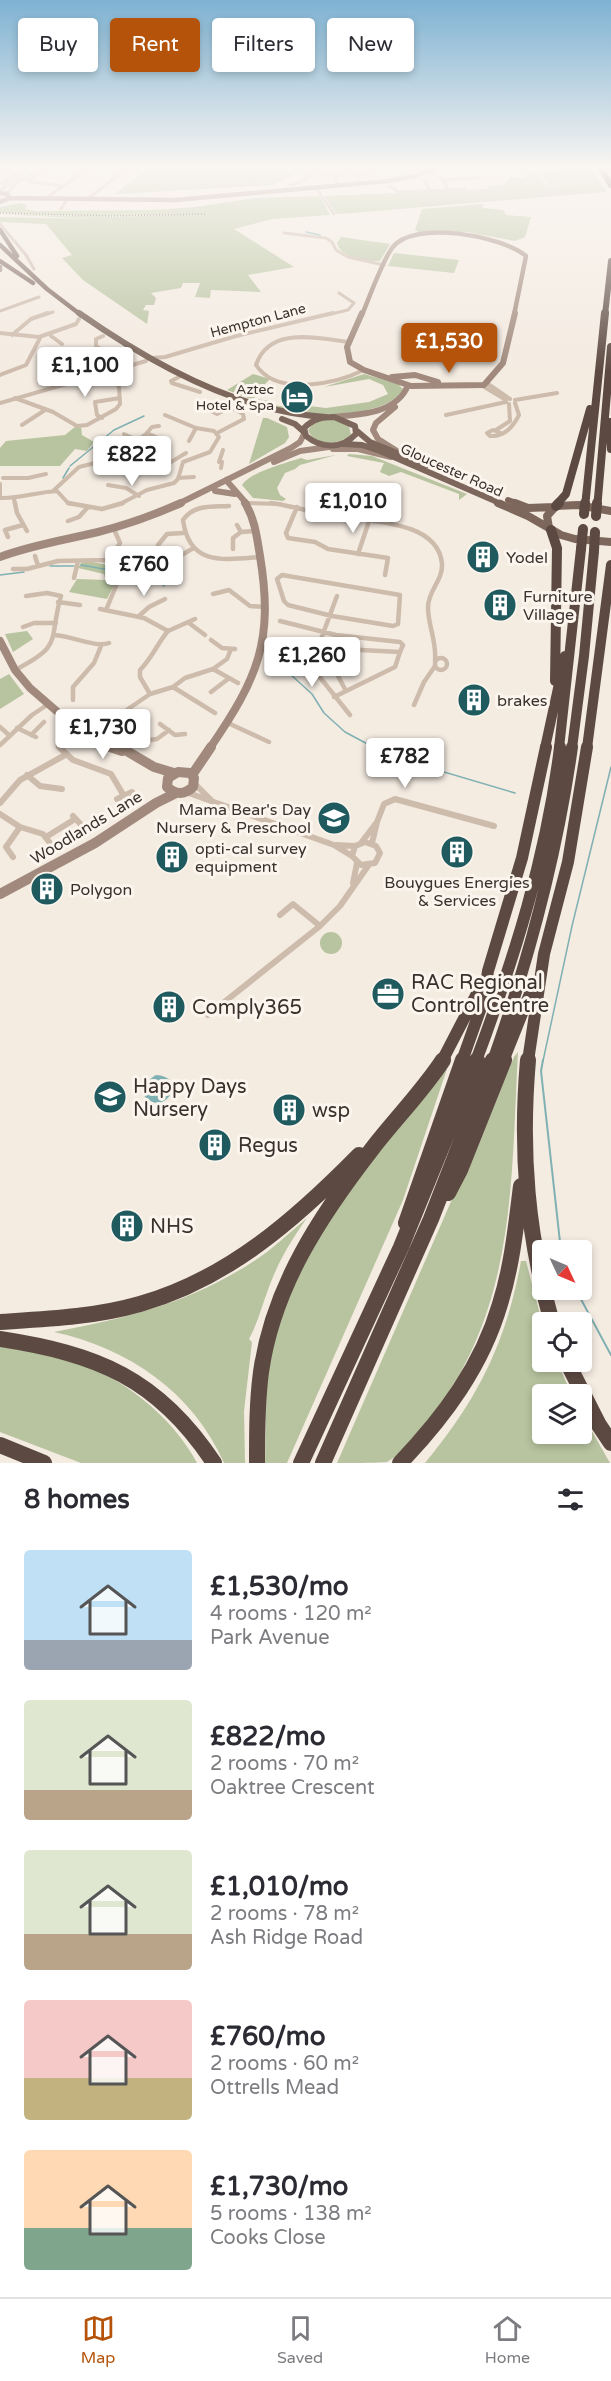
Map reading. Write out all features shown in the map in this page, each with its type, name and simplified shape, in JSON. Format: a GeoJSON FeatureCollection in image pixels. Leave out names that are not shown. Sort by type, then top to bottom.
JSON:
{"type":"FeatureCollection","features":[{"type":"Feature","properties":{"kind":"highway"},"geometry":{"type":"LineString","coordinates":[[301,1463],[392,1269],[460,1107],[504,981],[536,873],[561,747],[571,631],[611,261]]}},
{"type":"Feature","properties":{"kind":"highway"},"geometry":{"type":"LineString","coordinates":[[323,1463],[422,1243],[482,1090],[524,968],[549,874],[580,698],[611,347]]}},
{"type":"Feature","properties":{"kind":"highway"},"geometry":{"type":"LineString","coordinates":[[555,507],[566,494],[598,380]]}},
{"type":"Feature","properties":{"kind":"highway"},"geometry":{"type":"LineString","coordinates":[[606,401],[610,419],[611,449]]}},
{"type":"Feature","properties":{"kind":"highway"},"geometry":{"type":"LineString","coordinates":[[550,529],[557,548],[558,563],[553,706]]}},
{"type":"Feature","properties":{"kind":"highway"},"geometry":{"type":"LineString","coordinates":[[548,1312],[531,1238],[523,1168],[523,1108],[530,1034],[544,954],[567,865],[589,735],[611,565]]}},
{"type":"Feature","properties":{"kind":"highway"},"geometry":{"type":"LineString","coordinates":[[392,1269],[413,1199],[484,999],[488,971],[522,858],[571,631]]}},
{"type":"Feature","properties":{"kind":"highway"},"geometry":{"type":"LineString","coordinates":[[587,633],[589,735]]}},
{"type":"Feature","properties":{"kind":"highway"},"geometry":{"type":"LineString","coordinates":[[422,1243],[460,1170],[527,1003],[544,954]]}},
{"type":"Feature","properties":{"kind":"highway"},"geometry":{"type":"LineString","coordinates":[[257,1463],[255,1418],[265,1344],[274,1311],[291,1268],[317,1223],[446,1055],[488,971]]}},
{"type":"Feature","properties":{"kind":"highway"},"geometry":{"type":"LineString","coordinates":[[0,1322],[102,1313],[149,1301],[200,1283],[246,1256],[290,1223],[317,1199],[405,1107]]}},
{"type":"Feature","properties":{"kind":"highway"},"geometry":{"type":"LineString","coordinates":[[400,1463],[430,1433],[471,1372],[489,1338],[512,1249],[523,1168]]}},
{"type":"Feature","properties":{"kind":"highway"},"geometry":{"type":"LineString","coordinates":[[0,1339],[77,1353],[119,1370],[148,1388],[174,1410],[213,1461]]}},
{"type":"Feature","properties":{"kind":"highway"},"geometry":{"type":"LineString","coordinates":[[572,1372],[599,1425],[611,1443]]}},
{"type":"Feature","properties":{"kind":"highway"},"geometry":{"type":"LineString","coordinates":[[0,1445],[44,1463]]}},
{"type":"Feature","properties":{"kind":"main road"},"geometry":{"type":"LineString","coordinates":[[3,235],[35,279]]}},
{"type":"Feature","properties":{"kind":"main road"},"geometry":{"type":"LineString","coordinates":[[0,245],[35,279],[81,316],[144,358],[278,412],[295,416],[329,417]]}},
{"type":"Feature","properties":{"kind":"main road"},"geometry":{"type":"LineString","coordinates":[[0,250],[38,287]]}},
{"type":"Feature","properties":{"kind":"main road"},"geometry":{"type":"LineString","coordinates":[[0,261],[103,336],[179,377],[290,421],[304,433],[310,422],[329,417]]}},
{"type":"Feature","properties":{"kind":"main road","name":"Gloucester Road"},"geometry":{"type":"LineString","coordinates":[[329,417],[346,420],[370,442],[550,529],[575,539],[611,542]]}},
{"type":"Feature","properties":{"kind":"main road"},"geometry":{"type":"LineString","coordinates":[[341,444],[355,437],[357,430]]}},
{"type":"Feature","properties":{"kind":"main road","name":"Gloucester Road"},"geometry":{"type":"LineString","coordinates":[[304,433],[314,442],[367,446],[397,455],[519,505],[535,508],[578,505],[611,511]]}},
{"type":"Feature","properties":{"kind":"main road"},"geometry":{"type":"LineString","coordinates":[[550,529],[547,516],[555,507]]}},
{"type":"Feature","properties":{"kind":"street"},"geometry":{"type":"LineString","coordinates":[[9,235],[26,255],[33,268],[38,267]]}},
{"type":"Feature","properties":{"kind":"street"},"geometry":{"type":"LineString","coordinates":[[303,235],[331,241],[336,250],[348,257],[386,260]]}},
{"type":"Feature","properties":{"kind":"street"},"geometry":{"type":"LineString","coordinates":[[415,235],[397,242],[386,260],[349,342],[347,353],[351,360],[364,370],[406,382],[482,381],[499,370],[503,363],[526,256],[513,245],[490,239],[451,235]]}},
{"type":"Feature","properties":{"kind":"street","name":"Hempton Lane"},"geometry":{"type":"LineString","coordinates":[[0,403],[144,358],[165,357],[214,342],[348,310],[355,303],[339,293]]}},
{"type":"Feature","properties":{"kind":"street"},"geometry":{"type":"LineString","coordinates":[[0,311],[37,299]]}},
{"type":"Feature","properties":{"kind":"street"},"geometry":{"type":"LineString","coordinates":[[12,335],[31,320],[53,312]]}},
{"type":"Feature","properties":{"kind":"street"},"geometry":{"type":"LineString","coordinates":[[0,333],[40,338],[51,336],[73,326],[79,319]]}},
{"type":"Feature","properties":{"kind":"street"},"geometry":{"type":"LineString","coordinates":[[51,336],[62,344]]}},
{"type":"Feature","properties":{"kind":"street"},"geometry":{"type":"LineString","coordinates":[[103,336],[96,339],[96,346],[114,356]]}},
{"type":"Feature","properties":{"kind":"street"},"geometry":{"type":"LineString","coordinates":[[0,375],[26,365],[40,338]]}},
{"type":"Feature","properties":{"kind":"street"},"geometry":{"type":"LineString","coordinates":[[349,342],[287,338],[263,350],[257,356],[256,365],[260,372],[273,379],[305,384],[334,382],[364,370]]}},
{"type":"Feature","properties":{"kind":"street"},"geometry":{"type":"LineString","coordinates":[[160,364],[165,357]]}},
{"type":"Feature","properties":{"kind":"street"},"geometry":{"type":"LineString","coordinates":[[134,363],[144,358]]}},
{"type":"Feature","properties":{"kind":"street"},"geometry":{"type":"LineString","coordinates":[[15,398],[77,426],[93,423],[116,409],[120,398],[116,381],[109,370]]}},
{"type":"Feature","properties":{"kind":"street"},"geometry":{"type":"LineString","coordinates":[[329,417],[360,414],[388,406],[404,396],[406,382],[416,375],[423,383]]}},
{"type":"Feature","properties":{"kind":"street"},"geometry":{"type":"LineString","coordinates":[[179,377],[171,381],[172,383],[199,391]]}},
{"type":"Feature","properties":{"kind":"street"},"geometry":{"type":"LineString","coordinates":[[89,385],[116,381]]}},
{"type":"Feature","properties":{"kind":"street"},"geometry":{"type":"LineString","coordinates":[[482,381],[510,401],[519,416],[513,427],[501,433],[497,438],[487,434],[489,431],[505,426],[511,420],[513,415],[510,401]]}},
{"type":"Feature","properties":{"kind":"street"},"geometry":{"type":"LineString","coordinates":[[397,455],[380,441],[374,430],[376,423],[423,383]]}},
{"type":"Feature","properties":{"kind":"street"},"geometry":{"type":"LineString","coordinates":[[192,393],[199,391]]}},
{"type":"Feature","properties":{"kind":"street"},"geometry":{"type":"LineString","coordinates":[[446,415],[557,393]]}},
{"type":"Feature","properties":{"kind":"street"},"geometry":{"type":"LineString","coordinates":[[102,418],[97,415],[95,402],[120,398]]}},
{"type":"Feature","properties":{"kind":"street"},"geometry":{"type":"LineString","coordinates":[[165,416],[169,420],[217,433],[242,420],[244,416],[232,406],[217,414],[207,409]]}},
{"type":"Feature","properties":{"kind":"street"},"geometry":{"type":"LineString","coordinates":[[357,430],[363,418],[395,407]]}},
{"type":"Feature","properties":{"kind":"street"},"geometry":{"type":"LineString","coordinates":[[21,425],[45,410]]}},
{"type":"Feature","properties":{"kind":"street"},"geometry":{"type":"LineString","coordinates":[[144,423],[152,427],[159,426]]}},
{"type":"Feature","properties":{"kind":"street"},"geometry":{"type":"LineString","coordinates":[[233,425],[238,429]]}},
{"type":"Feature","properties":{"kind":"street"},"geometry":{"type":"LineString","coordinates":[[53,491],[79,467],[112,458],[152,427]]}},
{"type":"Feature","properties":{"kind":"street"},"geometry":{"type":"LineString","coordinates":[[189,441],[196,428]]}},
{"type":"Feature","properties":{"kind":"street"},"geometry":{"type":"LineString","coordinates":[[495,430],[501,433]]}},
{"type":"Feature","properties":{"kind":"street"},"geometry":{"type":"LineString","coordinates":[[147,433],[160,439],[157,441]]}},
{"type":"Feature","properties":{"kind":"street"},"geometry":{"type":"LineString","coordinates":[[46,474],[38,479],[1,480],[0,498],[14,499],[53,491],[61,492],[68,503],[87,508],[111,510],[148,490],[170,485],[178,478],[180,466],[185,461],[207,454],[214,449],[219,437],[217,433]]}},
{"type":"Feature","properties":{"kind":"street"},"geometry":{"type":"LineString","coordinates":[[215,491],[296,445],[304,433]]}},
{"type":"Feature","properties":{"kind":"street"},"geometry":{"type":"LineString","coordinates":[[125,436],[137,440]]}},
{"type":"Feature","properties":{"kind":"street"},"geometry":{"type":"LineString","coordinates":[[0,557],[21,549],[113,527],[158,513],[300,451],[341,444]]}},
{"type":"Feature","properties":{"kind":"street"},"geometry":{"type":"LineString","coordinates":[[325,448],[358,449],[397,455]]}},
{"type":"Feature","properties":{"kind":"street"},"geometry":{"type":"LineString","coordinates":[[214,449],[225,450],[219,462],[222,462],[221,468]]}},
{"type":"Feature","properties":{"kind":"street"},"geometry":{"type":"LineString","coordinates":[[171,462],[186,453]]}},
{"type":"Feature","properties":{"kind":"street"},"geometry":{"type":"LineString","coordinates":[[112,458],[124,462],[131,456]]}},
{"type":"Feature","properties":{"kind":"street"},"geometry":{"type":"LineString","coordinates":[[178,458],[185,461]]}},
{"type":"Feature","properties":{"kind":"street"},"geometry":{"type":"LineString","coordinates":[[178,478],[194,477]]}},
{"type":"Feature","properties":{"kind":"street"},"geometry":{"type":"LineString","coordinates":[[194,779],[202,758],[228,723],[255,671],[263,645],[266,607],[255,531],[243,499],[229,482]]}},
{"type":"Feature","properties":{"kind":"street"},"geometry":{"type":"LineString","coordinates":[[107,484],[126,488],[139,496]]}},
{"type":"Feature","properties":{"kind":"street"},"geometry":{"type":"LineString","coordinates":[[206,492],[228,492],[243,499],[262,503],[297,507],[336,517],[390,523],[413,530],[434,544],[442,560],[441,573],[428,603],[437,664],[425,679],[414,705]]}},
{"type":"Feature","properties":{"kind":"street"},"geometry":{"type":"LineString","coordinates":[[14,499],[16,513],[27,531]]}},
{"type":"Feature","properties":{"kind":"street"},"geometry":{"type":"LineString","coordinates":[[225,505],[189,511],[183,520],[186,542],[192,549],[214,558],[225,560],[260,557]]}},
{"type":"Feature","properties":{"kind":"street"},"geometry":{"type":"LineString","coordinates":[[297,507],[286,533],[288,538],[315,542],[328,549],[388,558],[385,575]]}},
{"type":"Feature","properties":{"kind":"street"},"geometry":{"type":"LineString","coordinates":[[68,521],[81,519],[87,508]]}},
{"type":"Feature","properties":{"kind":"street"},"geometry":{"type":"LineString","coordinates":[[358,554],[369,521]]}},
{"type":"Feature","properties":{"kind":"street"},"geometry":{"type":"LineString","coordinates":[[8,537],[5,530],[23,525]]}},
{"type":"Feature","properties":{"kind":"street"},"geometry":{"type":"LineString","coordinates":[[237,525],[241,532]]}},
{"type":"Feature","properties":{"kind":"street"},"geometry":{"type":"LineString","coordinates":[[13,569],[58,561],[107,561],[112,559],[120,543],[113,527]]}},
{"type":"Feature","properties":{"kind":"street"},"geometry":{"type":"LineString","coordinates":[[233,549],[233,538],[241,532],[255,531]]}},
{"type":"Feature","properties":{"kind":"street"},"geometry":{"type":"LineString","coordinates":[[158,545],[161,536],[168,533],[183,533]]}},
{"type":"Feature","properties":{"kind":"street"},"geometry":{"type":"LineString","coordinates":[[0,551],[21,549]]}},
{"type":"Feature","properties":{"kind":"street"},"geometry":{"type":"LineString","coordinates":[[142,557],[150,564],[167,566],[192,549]]}},
{"type":"Feature","properties":{"kind":"street"},"geometry":{"type":"LineString","coordinates":[[34,556],[39,566]]}},
{"type":"Feature","properties":{"kind":"street"},"geometry":{"type":"LineString","coordinates":[[74,578],[78,561]]}},
{"type":"Feature","properties":{"kind":"street"},"geometry":{"type":"LineString","coordinates":[[282,575],[397,593],[402,597],[396,626],[332,616],[285,603],[277,577],[282,575]]}},
{"type":"Feature","properties":{"kind":"street"},"geometry":{"type":"LineString","coordinates":[[116,586],[103,610],[140,615],[156,622],[168,631]]}},
{"type":"Feature","properties":{"kind":"street"},"geometry":{"type":"LineString","coordinates":[[15,670],[44,656],[55,635],[60,599],[65,590]]}},
{"type":"Feature","properties":{"kind":"street"},"geometry":{"type":"LineString","coordinates":[[213,594],[224,590],[235,590],[237,598],[250,606],[266,607]]}},
{"type":"Feature","properties":{"kind":"street"},"geometry":{"type":"LineString","coordinates":[[26,596],[47,593],[80,605]]}},
{"type":"Feature","properties":{"kind":"street"},"geometry":{"type":"LineString","coordinates":[[337,596],[332,616],[322,632],[320,647],[346,691]]}},
{"type":"Feature","properties":{"kind":"street"},"geometry":{"type":"LineString","coordinates":[[140,615],[153,603],[165,599]]}},
{"type":"Feature","properties":{"kind":"street"},"geometry":{"type":"LineString","coordinates":[[150,694],[140,677],[140,670],[153,657],[161,639],[168,631],[195,619]]}},
{"type":"Feature","properties":{"kind":"street"},"geometry":{"type":"LineString","coordinates":[[280,621],[322,632],[400,642],[403,645],[394,667],[334,697]]}},
{"type":"Feature","properties":{"kind":"street"},"geometry":{"type":"LineString","coordinates":[[23,627],[34,623],[56,623]]}},
{"type":"Feature","properties":{"kind":"street"},"geometry":{"type":"LineString","coordinates":[[189,623],[205,635]]}},
{"type":"Feature","properties":{"kind":"street"},"geometry":{"type":"LineString","coordinates":[[55,635],[71,636],[101,646],[109,643]]}},
{"type":"Feature","properties":{"kind":"street"},"geometry":{"type":"LineString","coordinates":[[95,738],[115,718],[150,694],[172,687],[185,678],[213,669],[227,659],[233,649],[222,648],[211,640]]}},
{"type":"Feature","properties":{"kind":"street"},"geometry":{"type":"LineString","coordinates":[[0,641],[15,670],[47,705],[95,738],[154,767],[178,772],[194,779],[213,802]]}},
{"type":"Feature","properties":{"kind":"street"},"geometry":{"type":"LineString","coordinates":[[263,645],[400,652]]}},
{"type":"Feature","properties":{"kind":"street"},"geometry":{"type":"LineString","coordinates":[[73,700],[73,687],[94,663],[101,646]]}},
{"type":"Feature","properties":{"kind":"street"},"geometry":{"type":"LineString","coordinates":[[310,647],[311,666],[350,715]]}},
{"type":"Feature","properties":{"kind":"street"},"geometry":{"type":"LineString","coordinates":[[213,669],[238,683]]}},
{"type":"Feature","properties":{"kind":"street"},"geometry":{"type":"LineString","coordinates":[[211,692],[228,679]]}},
{"type":"Feature","properties":{"kind":"street"},"geometry":{"type":"LineString","coordinates":[[65,686],[73,687]]}},
{"type":"Feature","properties":{"kind":"street"},"geometry":{"type":"LineString","coordinates":[[172,687],[183,696],[215,713]]}},
{"type":"Feature","properties":{"kind":"street"},"geometry":{"type":"LineString","coordinates":[[208,708],[214,703]]}},
{"type":"Feature","properties":{"kind":"street"},"geometry":{"type":"LineString","coordinates":[[0,745],[17,728],[47,705]]}},
{"type":"Feature","properties":{"kind":"street"},"geometry":{"type":"LineString","coordinates":[[115,718],[150,740],[157,739],[169,730]]}},
{"type":"Feature","properties":{"kind":"street"},"geometry":{"type":"LineString","coordinates":[[17,728],[34,736],[44,722]]}},
{"type":"Feature","properties":{"kind":"street"},"geometry":{"type":"LineString","coordinates":[[228,723],[269,742]]}},
{"type":"Feature","properties":{"kind":"street"},"geometry":{"type":"LineString","coordinates":[[160,724],[177,736],[185,734]]}},
{"type":"Feature","properties":{"kind":"street"},"geometry":{"type":"LineString","coordinates":[[0,727],[10,736]]}},
{"type":"Feature","properties":{"kind":"street"},"geometry":{"type":"LineString","coordinates":[[58,746],[73,760],[111,774],[124,796]]}},
{"type":"Feature","properties":{"kind":"street"},"geometry":{"type":"LineString","coordinates":[[0,803],[27,775],[67,754]]}},
{"type":"Feature","properties":{"kind":"street"},"geometry":{"type":"LineString","coordinates":[[178,772],[202,758]]}},
{"type":"Feature","properties":{"kind":"street"},"geometry":{"type":"LineString","coordinates":[[154,767],[169,790],[213,802],[334,845],[352,856],[357,863],[368,866]]}},
{"type":"Feature","properties":{"kind":"street","name":"Woodlands Lane"},"geometry":{"type":"LineString","coordinates":[[156,803],[166,783],[178,772]]}},
{"type":"Feature","properties":{"kind":"street"},"geometry":{"type":"LineString","coordinates":[[27,775],[40,786],[53,792],[62,789]]}},
{"type":"Feature","properties":{"kind":"street","name":"Woodlands Lane"},"geometry":{"type":"LineString","coordinates":[[0,894],[95,843],[156,803],[181,793],[194,779]]}},
{"type":"Feature","properties":{"kind":"street"},"geometry":{"type":"LineString","coordinates":[[117,799],[132,792]]}},
{"type":"Feature","properties":{"kind":"street"},"geometry":{"type":"LineString","coordinates":[[372,843],[376,822],[384,804],[395,799],[494,826]]}},
{"type":"Feature","properties":{"kind":"street"},"geometry":{"type":"LineString","coordinates":[[0,814],[20,826],[38,832],[50,843]]}},
{"type":"Feature","properties":{"kind":"street"},"geometry":{"type":"LineString","coordinates":[[46,837],[74,818],[82,823],[87,831]]}},
{"type":"Feature","properties":{"kind":"street"},"geometry":{"type":"LineString","coordinates":[[352,856],[358,844],[376,822]]}},
{"type":"Feature","properties":{"kind":"street"},"geometry":{"type":"LineString","coordinates":[[13,857],[3,846],[20,826]]}},
{"type":"Feature","properties":{"kind":"street"},"geometry":{"type":"LineString","coordinates":[[208,1016],[320,926],[340,906],[368,866],[380,857],[379,849],[372,843],[334,845]]}},
{"type":"Feature","properties":{"kind":"street"},"geometry":{"type":"LineString","coordinates":[[352,888],[357,863]]}},
{"type":"Feature","properties":{"kind":"street"},"geometry":{"type":"LineString","coordinates":[[279,915],[292,904],[320,926]]}},
{"type":"Feature","properties":{"kind":"green space"},"geometry":{"type":"Polygon","coordinates":[[[55,235],[244,235],[294,267],[248,275],[261,292],[211,290],[210,298],[195,297],[200,283],[183,283],[181,288],[151,293],[156,298],[154,305],[146,305],[143,310],[149,311],[147,324],[83,280],[62,258],[72,255],[55,235]]]}},
{"type":"Feature","properties":{"kind":"green space"},"geometry":{"type":"Polygon","coordinates":[[[484,235],[526,235],[515,241],[484,235]]]}},
{"type":"Feature","properties":{"kind":"green space"},"geometry":{"type":"Polygon","coordinates":[[[341,237],[390,244],[380,261],[368,261],[343,252],[337,243],[341,237]]]}},
{"type":"Feature","properties":{"kind":"green space"},"geometry":{"type":"Polygon","coordinates":[[[394,253],[459,260],[454,273],[388,266],[394,253]]]}},
{"type":"Feature","properties":{"kind":"green space"},"geometry":{"type":"Polygon","coordinates":[[[253,374],[270,379],[256,393],[254,399],[272,401],[271,405],[287,407],[301,405],[326,408],[369,402],[388,394],[383,385],[369,379],[324,387],[364,374],[397,383],[403,389],[396,398],[372,409],[342,414],[292,412],[273,407],[227,390],[253,374]]]}},
{"type":"Feature","properties":{"kind":"green space"},"geometry":{"type":"Polygon","coordinates":[[[263,418],[287,427],[289,437],[285,443],[249,464],[263,418]]]}},
{"type":"Feature","properties":{"kind":"green space"},"geometry":{"type":"Polygon","coordinates":[[[322,420],[334,420],[349,426],[351,435],[340,441],[321,442],[311,436],[308,430],[313,424],[322,420]]]}},
{"type":"Feature","properties":{"kind":"green space"},"geometry":{"type":"Polygon","coordinates":[[[76,426],[81,427],[82,435],[94,442],[87,451],[75,449],[60,466],[0,466],[0,448],[6,441],[65,435],[76,426]]]}},
{"type":"Feature","properties":{"kind":"green space"},"geometry":{"type":"Polygon","coordinates":[[[349,454],[372,456],[467,494],[459,500],[459,494],[401,472],[389,476],[380,472],[384,463],[347,456],[349,454]]]}},
{"type":"Feature","properties":{"kind":"green space"},"geometry":{"type":"Polygon","coordinates":[[[336,455],[300,465],[285,473],[277,488],[280,495],[286,499],[283,501],[253,498],[242,485],[260,472],[301,458],[307,460],[336,455]]]}},
{"type":"Feature","properties":{"kind":"green space"},"geometry":{"type":"Polygon","coordinates":[[[131,559],[163,566],[166,570],[153,576],[123,573],[131,559]]]}},
{"type":"Feature","properties":{"kind":"green space"},"geometry":{"type":"Polygon","coordinates":[[[87,561],[123,568],[107,599],[69,592],[77,579],[106,580],[104,574],[78,568],[81,563],[87,561]]]}},
{"type":"Feature","properties":{"kind":"green space"},"geometry":{"type":"Polygon","coordinates":[[[27,631],[33,639],[13,652],[5,634],[27,631]]]}},
{"type":"Feature","properties":{"kind":"green space"},"geometry":{"type":"Polygon","coordinates":[[[9,674],[24,694],[0,709],[0,679],[9,674]]]}},
{"type":"Feature","properties":{"kind":"green space"},"geometry":{"type":"Polygon","coordinates":[[[331,932],[339,935],[342,943],[339,951],[331,954],[323,951],[320,943],[323,935],[331,932]]]}},
{"type":"Feature","properties":{"kind":"green space"},"geometry":{"type":"Polygon","coordinates":[[[518,1052],[510,1194],[504,1240],[495,1285],[481,1329],[461,1372],[434,1413],[401,1452],[387,1462],[337,1463],[514,1057],[518,1052]]]}},
{"type":"Feature","properties":{"kind":"green space"},"geometry":{"type":"Polygon","coordinates":[[[452,1054],[403,1200],[287,1463],[265,1463],[267,1369],[279,1317],[323,1225],[452,1054]]]}},
{"type":"Feature","properties":{"kind":"green space"},"geometry":{"type":"Polygon","coordinates":[[[307,1218],[277,1269],[249,1339],[252,1342],[244,1411],[245,1463],[224,1463],[211,1438],[195,1415],[155,1377],[107,1349],[54,1332],[107,1321],[157,1307],[206,1288],[261,1256],[307,1218]]]}},
{"type":"Feature","properties":{"kind":"green space"},"geometry":{"type":"Polygon","coordinates":[[[521,1261],[526,1261],[532,1284],[532,1300],[536,1300],[539,1312],[532,1312],[532,1372],[562,1372],[567,1384],[532,1384],[532,1444],[592,1444],[592,1432],[610,1463],[425,1463],[475,1393],[498,1344],[515,1291],[521,1261]]]}},
{"type":"Feature","properties":{"kind":"green space"},"geometry":{"type":"Polygon","coordinates":[[[0,1345],[68,1358],[87,1365],[125,1386],[159,1413],[186,1445],[197,1463],[81,1463],[0,1432],[0,1345]]]}},
{"type":"Feature","properties":{"kind":"water"},"geometry":{"type":"Polygon","coordinates":[[[156,1075],[166,1077],[173,1087],[168,1098],[156,1103],[145,1097],[143,1090],[146,1083],[156,1075]]]}},
{"type":"Feature","properties":{"kind":"waterway"},"geometry":{"type":"LineString","coordinates":[[70,466],[114,430],[144,416]]}},
{"type":"Feature","properties":{"kind":"waterway"},"geometry":{"type":"LineString","coordinates":[[63,478],[69,468]]}},
{"type":"Feature","properties":{"kind":"waterway"},"geometry":{"type":"LineString","coordinates":[[81,565],[148,574],[164,586]]}},
{"type":"Feature","properties":{"kind":"waterway"},"geometry":{"type":"LineString","coordinates":[[50,566],[74,566]]}},
{"type":"Feature","properties":{"kind":"waterway"},"geometry":{"type":"LineString","coordinates":[[0,575],[24,572]]}},
{"type":"Feature","properties":{"kind":"waterway"},"geometry":{"type":"LineString","coordinates":[[268,654],[312,694],[324,713],[345,732],[390,756],[515,793]]}},
{"type":"Feature","properties":{"kind":"waterway"},"geometry":{"type":"LineString","coordinates":[[543,1061],[572,926],[611,767]]}},
{"type":"Feature","properties":{"kind":"waterway"},"geometry":{"type":"LineString","coordinates":[[543,1060],[541,1071],[560,1240]]}},
{"type":"Feature","properties":{"kind":"waterway"},"geometry":{"type":"LineString","coordinates":[[581,1300],[611,1355]]}},
{"type":"Feature","properties":{"kind":"place","name":"Aztec Hotel & Spa"},"geometry":{"type":"Point","coordinates":[297,397]}},
{"type":"Feature","properties":{"kind":"place","name":"Yodel"},"geometry":{"type":"Point","coordinates":[483,557]}},
{"type":"Feature","properties":{"kind":"place","name":"Furniture Village"},"geometry":{"type":"Point","coordinates":[500,605]}},
{"type":"Feature","properties":{"kind":"place","name":"brakes"},"geometry":{"type":"Point","coordinates":[474,700]}},
{"type":"Feature","properties":{"kind":"place","name":"Mama Bear's Day Nursery & Preschool"},"geometry":{"type":"Point","coordinates":[334,818]}},
{"type":"Feature","properties":{"kind":"place","name":"Bouygues Energies & Services"},"geometry":{"type":"Point","coordinates":[457,852]}},
{"type":"Feature","properties":{"kind":"place","name":"opti-cal survey equipment"},"geometry":{"type":"Point","coordinates":[172,857]}},
{"type":"Feature","properties":{"kind":"place","name":"Polygon"},"geometry":{"type":"Point","coordinates":[47,889]}},
{"type":"Feature","properties":{"kind":"place","name":"RAC Regional Control Centre"},"geometry":{"type":"Point","coordinates":[388,994]}},
{"type":"Feature","properties":{"kind":"place","name":"Comply365"},"geometry":{"type":"Point","coordinates":[169,1007]}},
{"type":"Feature","properties":{"kind":"place","name":"Happy Days Nursery"},"geometry":{"type":"Point","coordinates":[110,1097]}},
{"type":"Feature","properties":{"kind":"place","name":"wsp"},"geometry":{"type":"Point","coordinates":[289,1110]}},
{"type":"Feature","properties":{"kind":"place","name":"Regus"},"geometry":{"type":"Point","coordinates":[215,1145]}},
{"type":"Feature","properties":{"kind":"place","name":"NHS"},"geometry":{"type":"Point","coordinates":[127,1226]}}]}
